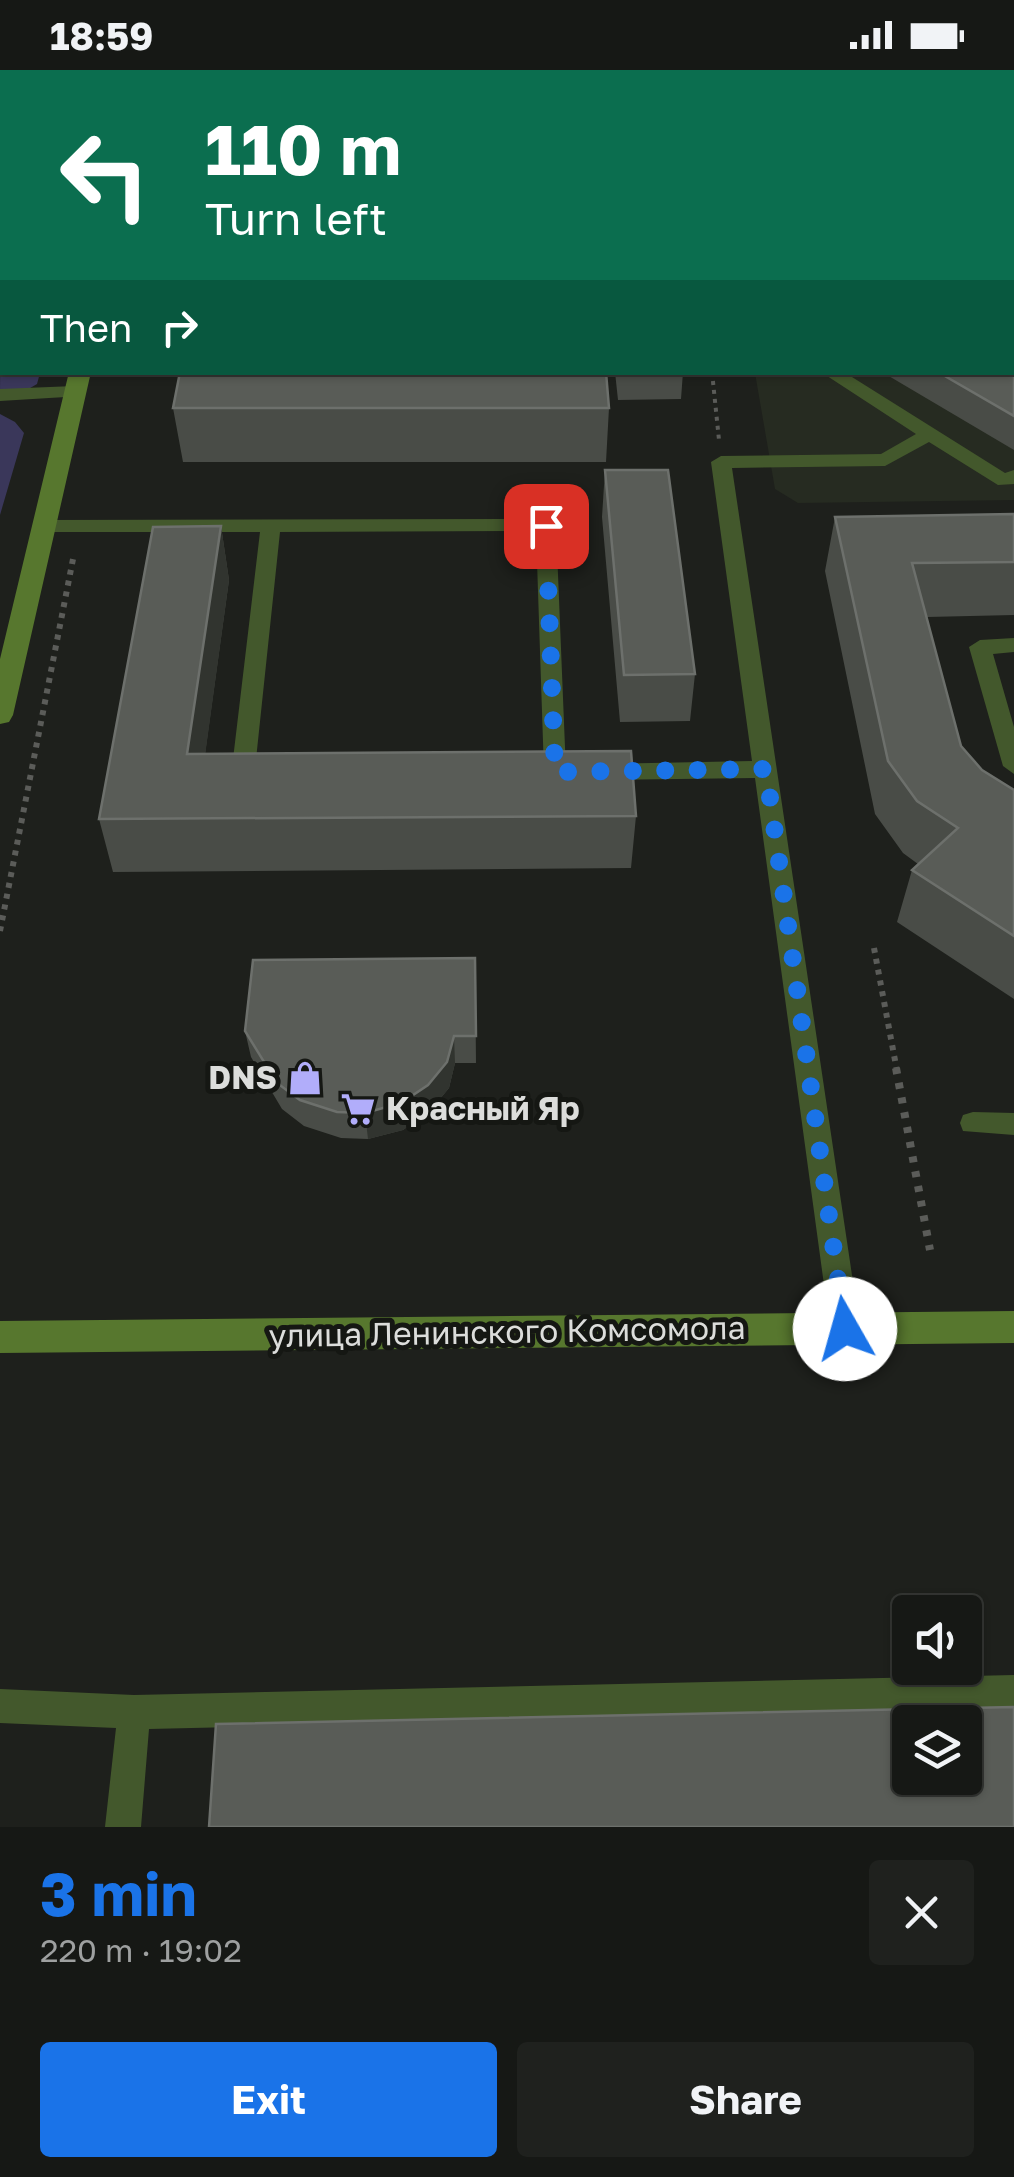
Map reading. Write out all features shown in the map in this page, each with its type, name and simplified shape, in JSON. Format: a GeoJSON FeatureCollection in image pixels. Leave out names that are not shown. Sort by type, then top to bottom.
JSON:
{"type":"FeatureCollection","features":[{"type":"Feature","properties":{"kind":"main road"},"geometry":{"type":"LineString","coordinates":[[1,705],[78,382]]}},
{"type":"Feature","properties":{"kind":"main road","name":"улица Ленинского Комсомола"},"geometry":{"type":"LineString","coordinates":[[0,1338],[1014,1327]]}},
{"type":"Feature","properties":{"kind":"lane"},"geometry":{"type":"LineString","coordinates":[[835,375],[1005,481],[1014,476]]}},
{"type":"Feature","properties":{"kind":"lane"},"geometry":{"type":"LineString","coordinates":[[0,395],[78,382]]}},
{"type":"Feature","properties":{"kind":"lane"},"geometry":{"type":"LineString","coordinates":[[845,1329],[721,462],[886,460],[929,434]]}},
{"type":"Feature","properties":{"kind":"lane"},"geometry":{"type":"LineString","coordinates":[[44,526],[546,526],[546,772],[766,769]]}},
{"type":"Feature","properties":{"kind":"lane"},"geometry":{"type":"LineString","coordinates":[[270,526],[244,776],[282,776]]}},
{"type":"Feature","properties":{"kind":"lane"},"geometry":{"type":"LineString","coordinates":[[1014,646],[980,647],[1014,766]]}},
{"type":"Feature","properties":{"kind":"lane"},"geometry":{"type":"LineString","coordinates":[[973,1123],[1014,1124]]}},
{"type":"Feature","properties":{"kind":"lane"},"geometry":{"type":"LineString","coordinates":[[0,1706],[134,1712],[1014,1692]]}},
{"type":"Feature","properties":{"kind":"lane"},"geometry":{"type":"LineString","coordinates":[[124,1827],[134,1712]]}},
{"type":"Feature","properties":{"kind":"path"},"geometry":{"type":"LineString","coordinates":[[712,375],[721,462]]}},
{"type":"Feature","properties":{"kind":"path"},"geometry":{"type":"LineString","coordinates":[[0,931],[79,526]]}},
{"type":"Feature","properties":{"kind":"path"},"geometry":{"type":"LineString","coordinates":[[874,948],[930,1250]]}},
{"type":"Feature","properties":{"kind":"shaded area"},"geometry":{"type":"Polygon","coordinates":[[[0,375],[39,375],[37,384],[25,391],[0,391],[0,375]]]}},
{"type":"Feature","properties":{"kind":"shaded area"},"geometry":{"type":"Polygon","coordinates":[[[755,375],[1014,375],[1014,500],[798,503],[775,489],[755,375]]]}},
{"type":"Feature","properties":{"kind":"shaded area"},"geometry":{"type":"Polygon","coordinates":[[[0,414],[15,422],[24,433],[0,515],[0,414]]]}},
{"type":"Feature","properties":{"kind":"building"},"geometry":{"type":"Polygon","coordinates":[[[179,375],[606,375],[609,408],[173,408],[179,375]]]}},
{"type":"Feature","properties":{"kind":"building"},"geometry":{"type":"Polygon","coordinates":[[[943,375],[1014,375],[1014,416],[943,375]]]}},
{"type":"Feature","properties":{"kind":"building"},"geometry":{"type":"Polygon","coordinates":[[[605,470],[668,470],[695,674],[624,675],[605,470]]]}},
{"type":"Feature","properties":{"kind":"building"},"geometry":{"type":"Polygon","coordinates":[[[1014,514],[1014,562],[912,563],[961,746],[982,770],[1014,790],[1014,936],[912,870],[958,828],[917,801],[888,761],[835,517],[1014,514]]]}},
{"type":"Feature","properties":{"kind":"building"},"geometry":{"type":"Polygon","coordinates":[[[221,526],[187,754],[631,751],[636,816],[99,819],[153,527],[221,526]]]}},
{"type":"Feature","properties":{"kind":"building"},"geometry":{"type":"Polygon","coordinates":[[[475,958],[476,1036],[454,1036],[447,1062],[428,1085],[401,1103],[365,1113],[337,1112],[300,1100],[277,1083],[245,1031],[253,960],[475,958]]]}},
{"type":"Feature","properties":{"kind":"building"},"geometry":{"type":"Polygon","coordinates":[[[1014,1707],[1014,1827],[209,1827],[216,1724],[892,1710],[892,1795],[982,1795],[982,1708],[1014,1707]]]}},
{"type":"Feature","properties":{"kind":"place","name":"DNS"},"geometry":{"type":"Point","coordinates":[305,1078]}},
{"type":"Feature","properties":{"kind":"place","name":"Красный Яр"},"geometry":{"type":"Point","coordinates":[358,1109]}},
{"type":"Feature","properties":{"kind":"route"},"geometry":{"type":"LineString","coordinates":[[546,526],[555,772],[766,769],[845,1329]]}}]}
